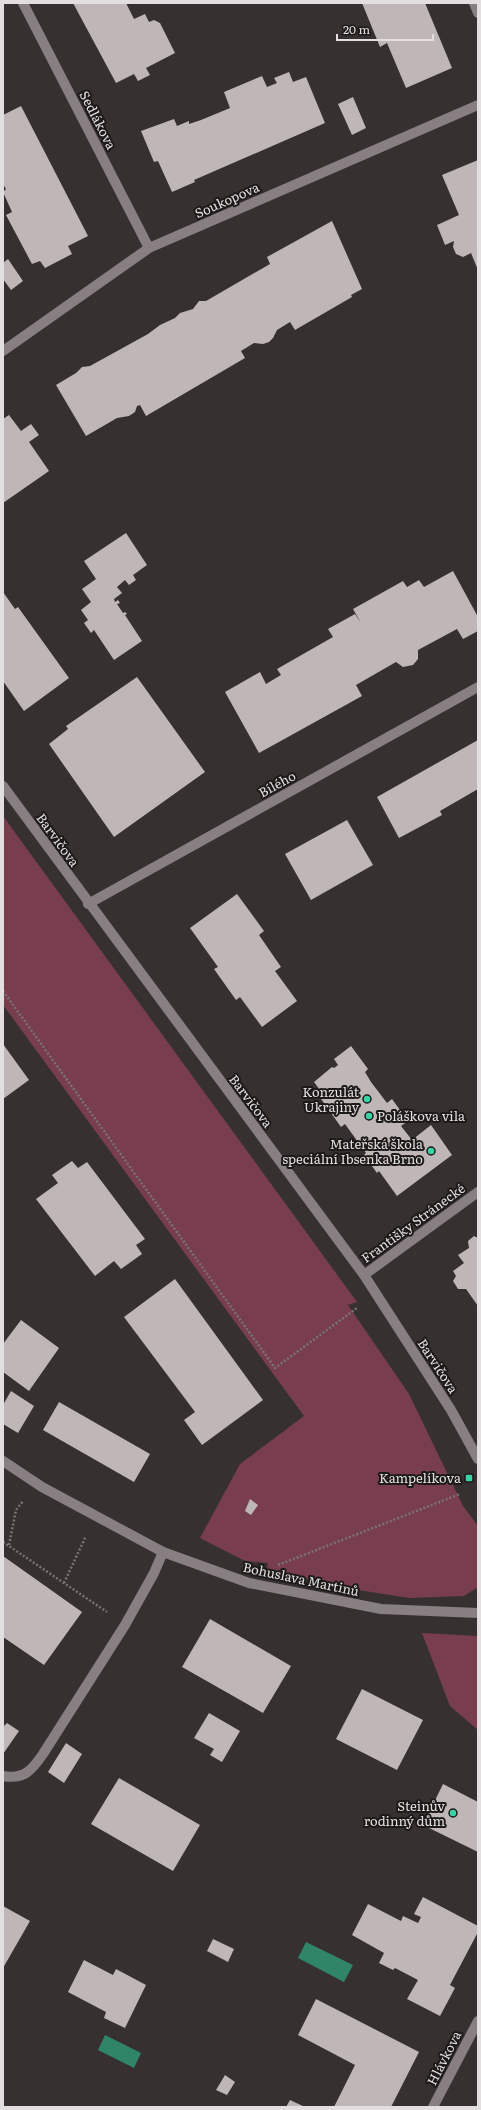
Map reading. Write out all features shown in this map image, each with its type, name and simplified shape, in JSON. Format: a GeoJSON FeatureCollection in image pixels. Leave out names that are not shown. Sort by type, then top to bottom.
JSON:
{"type":"FeatureCollection","features":[{"type":"Feature","properties":{"kind":"street","name":"Sedlákova"},"geometry":{"type":"LineString","coordinates":[[23,3],[149,248]]}},
{"type":"Feature","properties":{"kind":"street"},"geometry":{"type":"LineString","coordinates":[[474,3],[478,13]]}},
{"type":"Feature","properties":{"kind":"street","name":"Soukopova"},"geometry":{"type":"LineString","coordinates":[[3,351],[149,248],[478,105]]}},
{"type":"Feature","properties":{"kind":"street","name":"Bílého"},"geometry":{"type":"LineString","coordinates":[[88,904],[478,687]]}},
{"type":"Feature","properties":{"kind":"street","name":"Barvičova"},"geometry":{"type":"LineString","coordinates":[[3,786],[88,904],[364,1275],[451,1410],[478,1459]]}},
{"type":"Feature","properties":{"kind":"street","name":"Františky Stránecké"},"geometry":{"type":"LineString","coordinates":[[364,1275],[478,1192]]}},
{"type":"Feature","properties":{"kind":"street","name":"Bohuslava Martinů"},"geometry":{"type":"LineString","coordinates":[[3,1461],[42,1487],[163,1552],[249,1583],[373,1607],[478,1613]]}},
{"type":"Feature","properties":{"kind":"street"},"geometry":{"type":"LineString","coordinates":[[3,1776],[12,1778],[31,1772],[125,1625],[154,1573],[163,1552]]}},
{"type":"Feature","properties":{"kind":"street","name":"Hlávkova"},"geometry":{"type":"LineString","coordinates":[[433,2107],[478,2021]]}},
{"type":"Feature","properties":{"kind":"path"},"geometry":{"type":"LineString","coordinates":[[3,991],[275,1368],[357,1308]]}},
{"type":"Feature","properties":{"kind":"path"},"geometry":{"type":"LineString","coordinates":[[279,1565],[460,1494]]}},
{"type":"Feature","properties":{"kind":"path"},"geometry":{"type":"LineString","coordinates":[[9,1545],[16,1510],[24,1499]]}},
{"type":"Feature","properties":{"kind":"path"},"geometry":{"type":"LineString","coordinates":[[64,1583],[86,1536]]}},
{"type":"Feature","properties":{"kind":"path"},"geometry":{"type":"LineString","coordinates":[[3,1542],[125,1625]]}},
{"type":"Feature","properties":{"kind":"shaded area"},"geometry":{"type":"Polygon","coordinates":[[[3,816],[357,1302],[348,1305],[409,1394],[463,1506],[478,1526],[478,1587],[464,1596],[409,1598],[352,1589],[267,1570],[268,1563],[245,1561],[200,1538],[240,1464],[304,1416],[3,1005],[3,816]]]}},
{"type":"Feature","properties":{"kind":"shaded area"},"geometry":{"type":"Polygon","coordinates":[[[422,1633],[478,1636],[478,1730],[450,1706],[422,1633]]]}},
{"type":"Feature","properties":{"kind":"shaded area"},"geometry":{"type":"Polygon","coordinates":[[[306,1942],[353,1965],[344,1982],[298,1958],[306,1942]]]}},
{"type":"Feature","properties":{"kind":"shaded area"},"geometry":{"type":"Polygon","coordinates":[[[105,2035],[141,2053],[134,2068],[98,2050],[105,2035]]]}},
{"type":"Feature","properties":{"kind":"building"},"geometry":{"type":"Polygon","coordinates":[[[73,3],[126,3],[134,19],[145,14],[149,22],[154,20],[160,23],[175,53],[146,68],[150,75],[138,81],[134,74],[116,83],[73,3]]]}},
{"type":"Feature","properties":{"kind":"building"},"geometry":{"type":"Polygon","coordinates":[[[362,3],[425,3],[452,68],[406,88],[387,43],[380,47],[362,3]]]}},
{"type":"Feature","properties":{"kind":"building"},"geometry":{"type":"Polygon","coordinates":[[[289,72],[293,82],[306,77],[325,123],[194,180],[195,182],[172,192],[158,161],[154,162],[141,131],[174,119],[177,126],[189,121],[189,124],[201,120],[230,108],[224,92],[262,76],[267,87],[277,83],[274,78],[289,72]]]}},
{"type":"Feature","properties":{"kind":"building"},"geometry":{"type":"Polygon","coordinates":[[[353,97],[366,128],[352,135],[338,104],[353,97]]]}},
{"type":"Feature","properties":{"kind":"building"},"geometry":{"type":"Polygon","coordinates":[[[21,106],[88,236],[68,246],[72,254],[45,268],[40,261],[32,264],[6,215],[12,212],[3,192],[6,189],[3,184],[3,115],[21,106]]]}},
{"type":"Feature","properties":{"kind":"building"},"geometry":{"type":"Polygon","coordinates":[[[478,160],[478,270],[471,253],[463,257],[456,254],[453,247],[454,241],[445,245],[437,225],[459,215],[442,175],[478,160]]]}},
{"type":"Feature","properties":{"kind":"building"},"geometry":{"type":"Polygon","coordinates":[[[332,221],[362,289],[351,295],[352,297],[295,330],[290,322],[277,330],[269,342],[263,344],[254,343],[241,351],[245,358],[146,416],[140,405],[137,406],[135,412],[129,416],[117,418],[86,436],[56,385],[76,373],[82,367],[90,366],[148,334],[160,325],[175,318],[180,313],[193,309],[199,301],[206,301],[270,264],[267,257],[332,221]]]}},
{"type":"Feature","properties":{"kind":"building"},"geometry":{"type":"Polygon","coordinates":[[[8,259],[23,281],[11,290],[3,279],[3,263],[8,259]]]}},
{"type":"Feature","properties":{"kind":"building"},"geometry":{"type":"Polygon","coordinates":[[[9,415],[21,431],[31,424],[39,435],[29,442],[49,471],[3,503],[3,419],[9,415]]]}},
{"type":"Feature","properties":{"kind":"building"},"geometry":{"type":"Polygon","coordinates":[[[126,533],[147,565],[133,575],[136,580],[129,585],[125,580],[117,587],[122,593],[114,599],[115,602],[118,600],[120,603],[117,604],[123,613],[125,612],[127,614],[125,615],[142,641],[114,660],[94,630],[91,633],[84,623],[88,620],[81,610],[91,602],[82,589],[96,579],[84,561],[126,533]]]}},
{"type":"Feature","properties":{"kind":"building"},"geometry":{"type":"Polygon","coordinates":[[[453,571],[478,617],[478,631],[463,639],[457,629],[418,650],[418,659],[413,665],[403,667],[396,662],[356,685],[362,696],[259,753],[225,692],[260,672],[266,684],[281,675],[277,669],[333,637],[328,629],[355,614],[361,623],[353,609],[403,581],[407,587],[419,580],[424,587],[453,571]]]}},
{"type":"Feature","properties":{"kind":"building"},"geometry":{"type":"Polygon","coordinates":[[[3,592],[15,609],[18,607],[69,678],[24,711],[3,681],[3,592]]]}},
{"type":"Feature","properties":{"kind":"building"},"geometry":{"type":"Polygon","coordinates":[[[137,677],[205,772],[114,837],[49,744],[68,729],[66,726],[137,677]]]}},
{"type":"Feature","properties":{"kind":"building"},"geometry":{"type":"Polygon","coordinates":[[[478,740],[478,789],[440,811],[442,815],[399,838],[377,797],[478,740]]]}},
{"type":"Feature","properties":{"kind":"building"},"geometry":{"type":"Polygon","coordinates":[[[347,820],[373,865],[311,900],[285,854],[347,820]]]}},
{"type":"Feature","properties":{"kind":"building"},"geometry":{"type":"Polygon","coordinates":[[[237,894],[264,931],[259,935],[281,967],[275,971],[297,1001],[262,1027],[240,997],[236,1000],[214,969],[218,967],[190,928],[237,894]]]}},
{"type":"Feature","properties":{"kind":"building"},"geometry":{"type":"Polygon","coordinates":[[[3,1044],[29,1080],[3,1099],[3,1044]]]}},
{"type":"Feature","properties":{"kind":"building"},"geometry":{"type":"Polygon","coordinates":[[[351,1046],[368,1069],[365,1072],[371,1082],[387,1103],[392,1099],[408,1121],[401,1126],[412,1140],[431,1125],[452,1155],[397,1196],[379,1171],[377,1173],[364,1155],[366,1153],[345,1124],[341,1127],[319,1096],[323,1094],[314,1082],[332,1067],[334,1068],[338,1065],[334,1059],[351,1046]]]}},
{"type":"Feature","properties":{"kind":"building"},"geometry":{"type":"Polygon","coordinates":[[[72,1161],[78,1168],[87,1162],[145,1239],[136,1245],[142,1254],[121,1269],[114,1261],[95,1276],[36,1199],[58,1183],[52,1175],[72,1161]]]}},
{"type":"Feature","properties":{"kind":"building"},"geometry":{"type":"Polygon","coordinates":[[[474,1236],[478,1238],[478,1306],[466,1289],[458,1289],[453,1281],[456,1276],[453,1271],[464,1263],[458,1255],[469,1248],[468,1241],[474,1236]]]}},
{"type":"Feature","properties":{"kind":"building"},"geometry":{"type":"Polygon","coordinates":[[[175,1279],[263,1400],[202,1445],[184,1420],[195,1412],[124,1317],[175,1279]]]}},
{"type":"Feature","properties":{"kind":"building"},"geometry":{"type":"Polygon","coordinates":[[[21,1320],[59,1348],[29,1391],[3,1372],[3,1344],[21,1320]]]}},
{"type":"Feature","properties":{"kind":"building"},"geometry":{"type":"Polygon","coordinates":[[[11,1391],[34,1406],[18,1433],[3,1424],[3,1405],[11,1391]]]}},
{"type":"Feature","properties":{"kind":"building"},"geometry":{"type":"Polygon","coordinates":[[[59,1402],[150,1454],[134,1482],[43,1430],[59,1402]]]}},
{"type":"Feature","properties":{"kind":"building"},"geometry":{"type":"Polygon","coordinates":[[[250,1499],[258,1505],[251,1515],[245,1511],[250,1499]]]}},
{"type":"Feature","properties":{"kind":"building"},"geometry":{"type":"Polygon","coordinates":[[[3,1556],[82,1612],[44,1665],[3,1637],[3,1556]]]}},
{"type":"Feature","properties":{"kind":"building"},"geometry":{"type":"Polygon","coordinates":[[[210,1619],[291,1666],[263,1713],[182,1667],[210,1619]]]}},
{"type":"Feature","properties":{"kind":"building"},"geometry":{"type":"Polygon","coordinates":[[[362,1689],[423,1720],[397,1770],[336,1739],[362,1689]]]}},
{"type":"Feature","properties":{"kind":"building"},"geometry":{"type":"Polygon","coordinates":[[[209,1713],[240,1731],[222,1762],[210,1755],[214,1749],[194,1738],[209,1713]]]}},
{"type":"Feature","properties":{"kind":"building"},"geometry":{"type":"Polygon","coordinates":[[[7,1723],[19,1731],[3,1754],[3,1727],[7,1723]]]}},
{"type":"Feature","properties":{"kind":"building"},"geometry":{"type":"Polygon","coordinates":[[[66,1743],[82,1754],[64,1783],[48,1772],[66,1743]]]}},
{"type":"Feature","properties":{"kind":"building"},"geometry":{"type":"Polygon","coordinates":[[[119,1778],[200,1825],[173,1871],[91,1824],[119,1778]]]}},
{"type":"Feature","properties":{"kind":"building","name":"Steinův rodinný dům"},"geometry":{"type":"Polygon","coordinates":[[[443,1784],[478,1802],[478,1852],[423,1825],[443,1784]]]}},
{"type":"Feature","properties":{"kind":"building"},"geometry":{"type":"Polygon","coordinates":[[[423,1897],[478,1926],[478,1932],[450,1985],[455,1988],[440,2016],[407,1999],[418,1980],[395,1968],[393,1970],[379,1963],[384,1953],[352,1935],[368,1904],[401,1921],[403,1916],[418,1923],[421,1917],[414,1914],[423,1897]]]}},
{"type":"Feature","properties":{"kind":"building"},"geometry":{"type":"Polygon","coordinates":[[[3,1906],[30,1921],[3,1968],[3,1906]]]}},
{"type":"Feature","properties":{"kind":"building"},"geometry":{"type":"Polygon","coordinates":[[[213,1939],[234,1949],[228,1962],[207,1951],[213,1939]]]}},
{"type":"Feature","properties":{"kind":"building"},"geometry":{"type":"Polygon","coordinates":[[[84,1960],[113,1975],[116,1969],[146,1985],[125,2028],[104,2018],[106,2012],[68,1992],[84,1960]]]}},
{"type":"Feature","properties":{"kind":"building"},"geometry":{"type":"Polygon","coordinates":[[[316,1999],[419,2052],[391,2107],[334,2107],[355,2065],[298,2035],[316,1999]]]}},
{"type":"Feature","properties":{"kind":"building"},"geometry":{"type":"Polygon","coordinates":[[[225,2075],[235,2082],[227,2095],[216,2090],[225,2075]]]}},
{"type":"Feature","properties":{"kind":"building"},"geometry":{"type":"Polygon","coordinates":[[[290,2100],[305,2107],[286,2107],[290,2100]]]}},
{"type":"Feature","properties":{"kind":"place","name":"Konzulát Ukrajiny"},"geometry":{"type":"Point","coordinates":[367,1099]}},
{"type":"Feature","properties":{"kind":"place","name":"Poláškova vila"},"geometry":{"type":"Point","coordinates":[369,1116]}},
{"type":"Feature","properties":{"kind":"place","name":"Mateřská škola speciální Ibsenka Brno"},"geometry":{"type":"Point","coordinates":[431,1151]}},
{"type":"Feature","properties":{"kind":"place","name":"Kampelíkova"},"geometry":{"type":"Point","coordinates":[469,1478]}},
{"type":"Feature","properties":{"kind":"place","name":"Steinův rodinný dům"},"geometry":{"type":"Point","coordinates":[453,1813]}}]}
